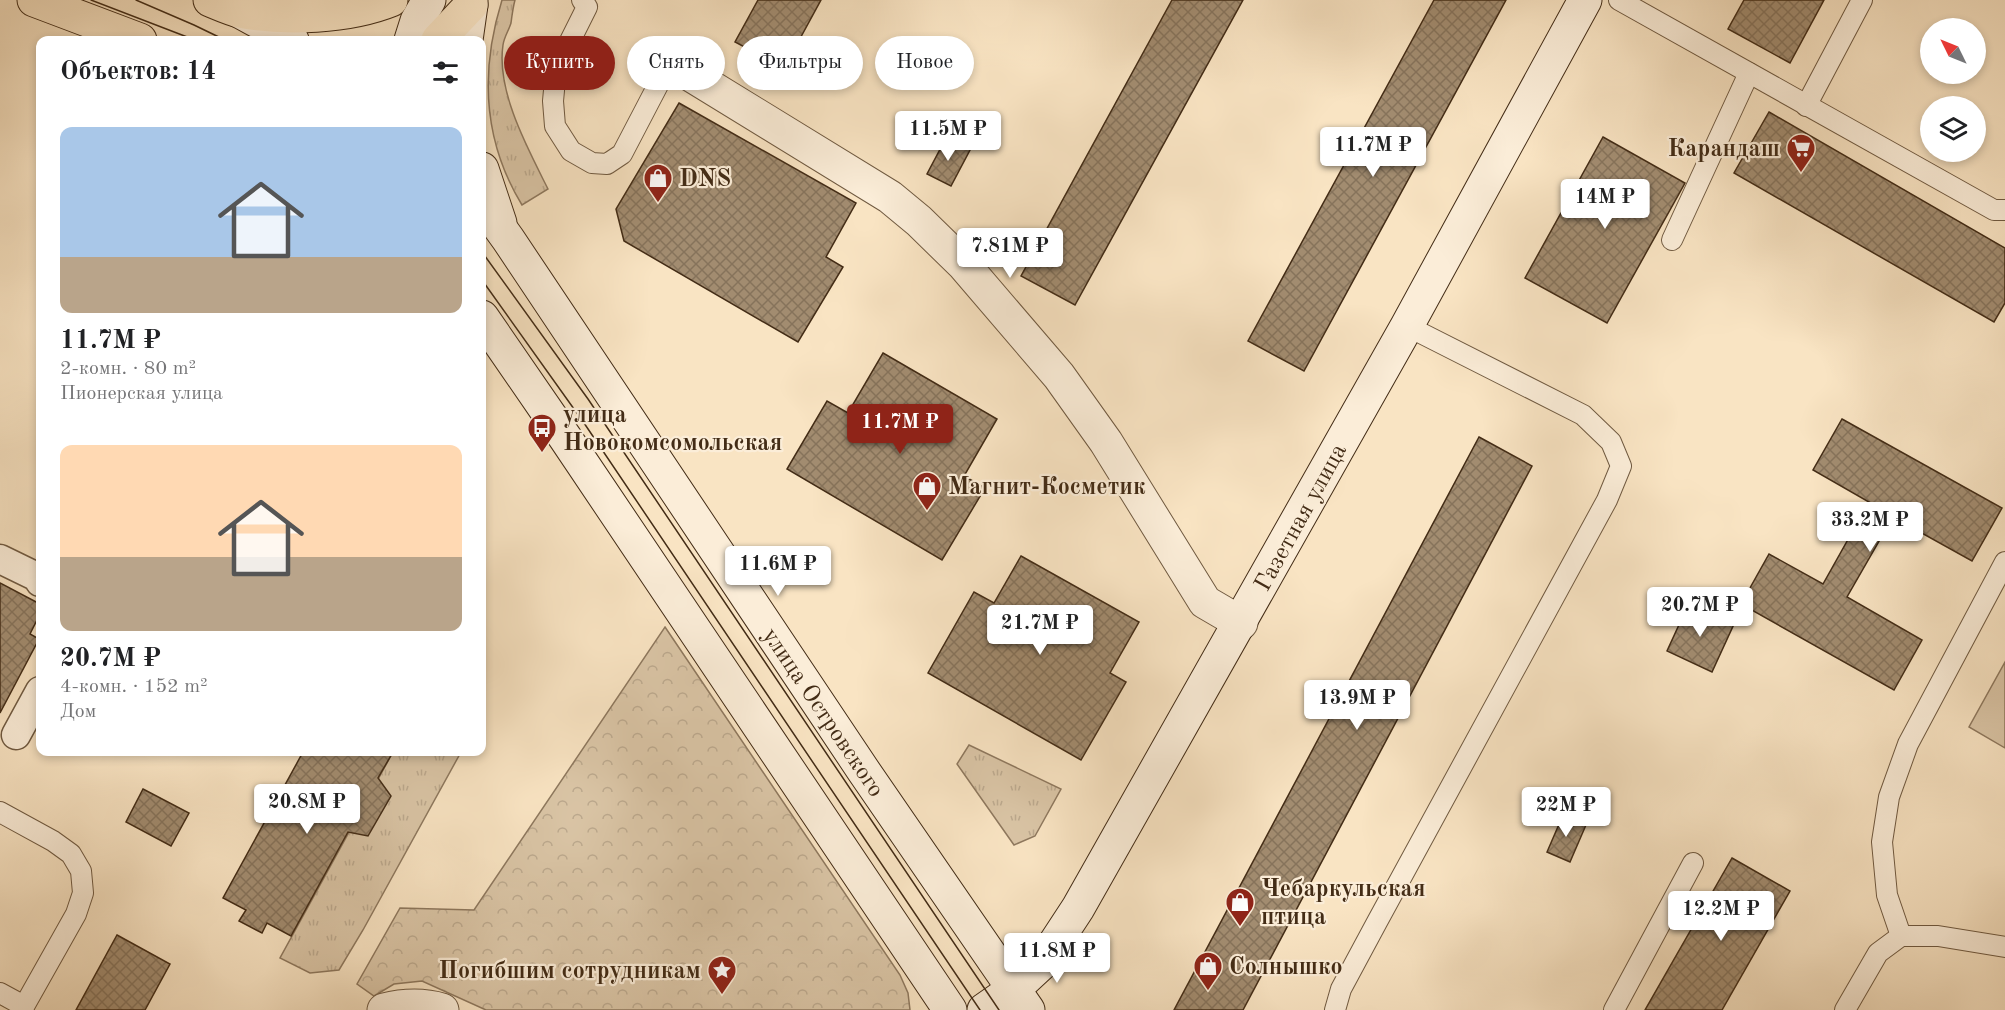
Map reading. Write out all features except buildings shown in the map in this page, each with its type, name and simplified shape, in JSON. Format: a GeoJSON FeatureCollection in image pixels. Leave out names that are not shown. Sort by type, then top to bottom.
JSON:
{"type":"FeatureCollection","features":[{"type":"Feature","properties":{"kind":"main road"},"geometry":{"type":"LineString","coordinates":[[34,0],[129,36]]}},
{"type":"Feature","properties":{"kind":"main road"},"geometry":{"type":"LineString","coordinates":[[224,5],[292,17],[370,8],[391,0]]}},
{"type":"Feature","properties":{"kind":"main road"},"geometry":{"type":"LineString","coordinates":[[412,36],[417,21],[429,0]]}},
{"type":"Feature","properties":{"kind":"main road","name":"Газетная улица"},"geometry":{"type":"LineString","coordinates":[[984,1010],[1021,999],[1078,908],[1407,326],[1585,0]]}},
{"type":"Feature","properties":{"kind":"main road"},"geometry":{"type":"LineString","coordinates":[[442,36],[471,3]]}},
{"type":"Feature","properties":{"kind":"main road"},"geometry":{"type":"LineString","coordinates":[[467,36],[471,3]]}},
{"type":"Feature","properties":{"kind":"main road"},"geometry":{"type":"LineString","coordinates":[[224,5],[284,36]]}},
{"type":"Feature","properties":{"kind":"main road"},"geometry":{"type":"LineString","coordinates":[[716,90],[890,197],[919,221],[964,265],[1059,376],[1106,442],[1205,602],[1241,623]]}},
{"type":"Feature","properties":{"kind":"main road"},"geometry":{"type":"LineString","coordinates":[[486,181],[504,233]]}},
{"type":"Feature","properties":{"kind":"main road","name":"улица Островского"},"geometry":{"type":"LineString","coordinates":[[486,208],[863,771],[1021,999]]}},
{"type":"Feature","properties":{"kind":"main road"},"geometry":{"type":"LineString","coordinates":[[486,323],[950,1010]]}},
{"type":"Feature","properties":{"kind":"main road"},"geometry":{"type":"LineString","coordinates":[[384,1010],[400,1006],[425,1005],[442,1010]]}},
{"type":"Feature","properties":{"kind":"street"},"geometry":{"type":"LineString","coordinates":[[0,559],[36,577]]}},
{"type":"Feature","properties":{"kind":"street"},"geometry":{"type":"LineString","coordinates":[[16,735],[36,698]]}},
{"type":"Feature","properties":{"kind":"lane"},"geometry":{"type":"LineString","coordinates":[[582,0],[587,7],[556,69],[553,101],[555,126],[571,151],[592,163],[607,164],[622,154],[655,90]]}},
{"type":"Feature","properties":{"kind":"lane"},"geometry":{"type":"LineString","coordinates":[[1618,0],[1994,210],[2005,210]]}},
{"type":"Feature","properties":{"kind":"lane"},"geometry":{"type":"LineString","coordinates":[[1806,106],[1862,0]]}},
{"type":"Feature","properties":{"kind":"lane"},"geometry":{"type":"LineString","coordinates":[[1672,240],[1749,73]]}},
{"type":"Feature","properties":{"kind":"lane"},"geometry":{"type":"LineString","coordinates":[[1335,1010],[1346,980],[1607,500],[1621,466],[1611,442],[1583,415],[1407,326]]}},
{"type":"Feature","properties":{"kind":"lane"},"geometry":{"type":"LineString","coordinates":[[1901,936],[1887,895],[1882,843],[1889,797],[1908,744],[2005,562]]}},
{"type":"Feature","properties":{"kind":"lane"},"geometry":{"type":"LineString","coordinates":[[0,812],[53,841],[71,854],[81,871],[83,892],[76,914],[23,1008],[0,993]]}},
{"type":"Feature","properties":{"kind":"lane"},"geometry":{"type":"LineString","coordinates":[[1614,1010],[1693,863]]}},
{"type":"Feature","properties":{"kind":"lane"},"geometry":{"type":"LineString","coordinates":[[1845,1010],[1878,953],[1901,936],[1938,936],[2005,947]]}},
{"type":"Feature","properties":{"kind":"green space"},"geometry":{"type":"Polygon","coordinates":[[[502,0],[515,0],[511,23],[504,36],[502,63],[504,90],[506,90],[515,119],[548,189],[522,205],[499,156],[489,105],[490,53],[502,0]]]}},
{"type":"Feature","properties":{"kind":"green space"},"geometry":{"type":"Polygon","coordinates":[[[665,627],[900,975],[908,993],[910,1010],[486,1010],[422,981],[394,984],[374,996],[357,984],[400,908],[474,910],[665,627]]]}},
{"type":"Feature","properties":{"kind":"green space"},"geometry":{"type":"Polygon","coordinates":[[[2005,662],[2005,748],[1969,727],[2005,662]]]}},
{"type":"Feature","properties":{"kind":"green space"},"geometry":{"type":"Polygon","coordinates":[[[969,745],[1061,789],[1035,836],[1014,845],[957,764],[969,745]]]}},
{"type":"Feature","properties":{"kind":"green space"},"geometry":{"type":"Polygon","coordinates":[[[391,756],[459,756],[339,970],[310,973],[280,958],[391,756]]]}},
{"type":"Feature","properties":{"kind":"tram line"},"geometry":{"type":"LineString","coordinates":[[91,0],[185,36]]}},
{"type":"Feature","properties":{"kind":"tram line"},"geometry":{"type":"LineString","coordinates":[[136,0],[217,36]]}},
{"type":"Feature","properties":{"kind":"tram line"},"geometry":{"type":"LineString","coordinates":[[486,258],[588,399],[999,1010]]}},
{"type":"Feature","properties":{"kind":"tram line"},"geometry":{"type":"LineString","coordinates":[[486,286],[584,423],[980,1010]]}},
{"type":"Feature","properties":{"kind":"place","name":"Карандаш"},"geometry":{"type":"Point","coordinates":[1801,174]}},
{"type":"Feature","properties":{"kind":"place","name":"DNS"},"geometry":{"type":"Point","coordinates":[658,204]}},
{"type":"Feature","properties":{"kind":"place","name":"улица Новокомсомольская"},"geometry":{"type":"Point","coordinates":[542,454]}},
{"type":"Feature","properties":{"kind":"place","name":"Магнит-Косметик"},"geometry":{"type":"Point","coordinates":[927,512]}},
{"type":"Feature","properties":{"kind":"place","name":"Чебаркульская птица"},"geometry":{"type":"Point","coordinates":[1240,928]}},
{"type":"Feature","properties":{"kind":"place","name":"Солнышко"},"geometry":{"type":"Point","coordinates":[1208,992]}},
{"type":"Feature","properties":{"kind":"place","name":"Погибшим сотрудникам"},"geometry":{"type":"Point","coordinates":[722,996]}}]}
